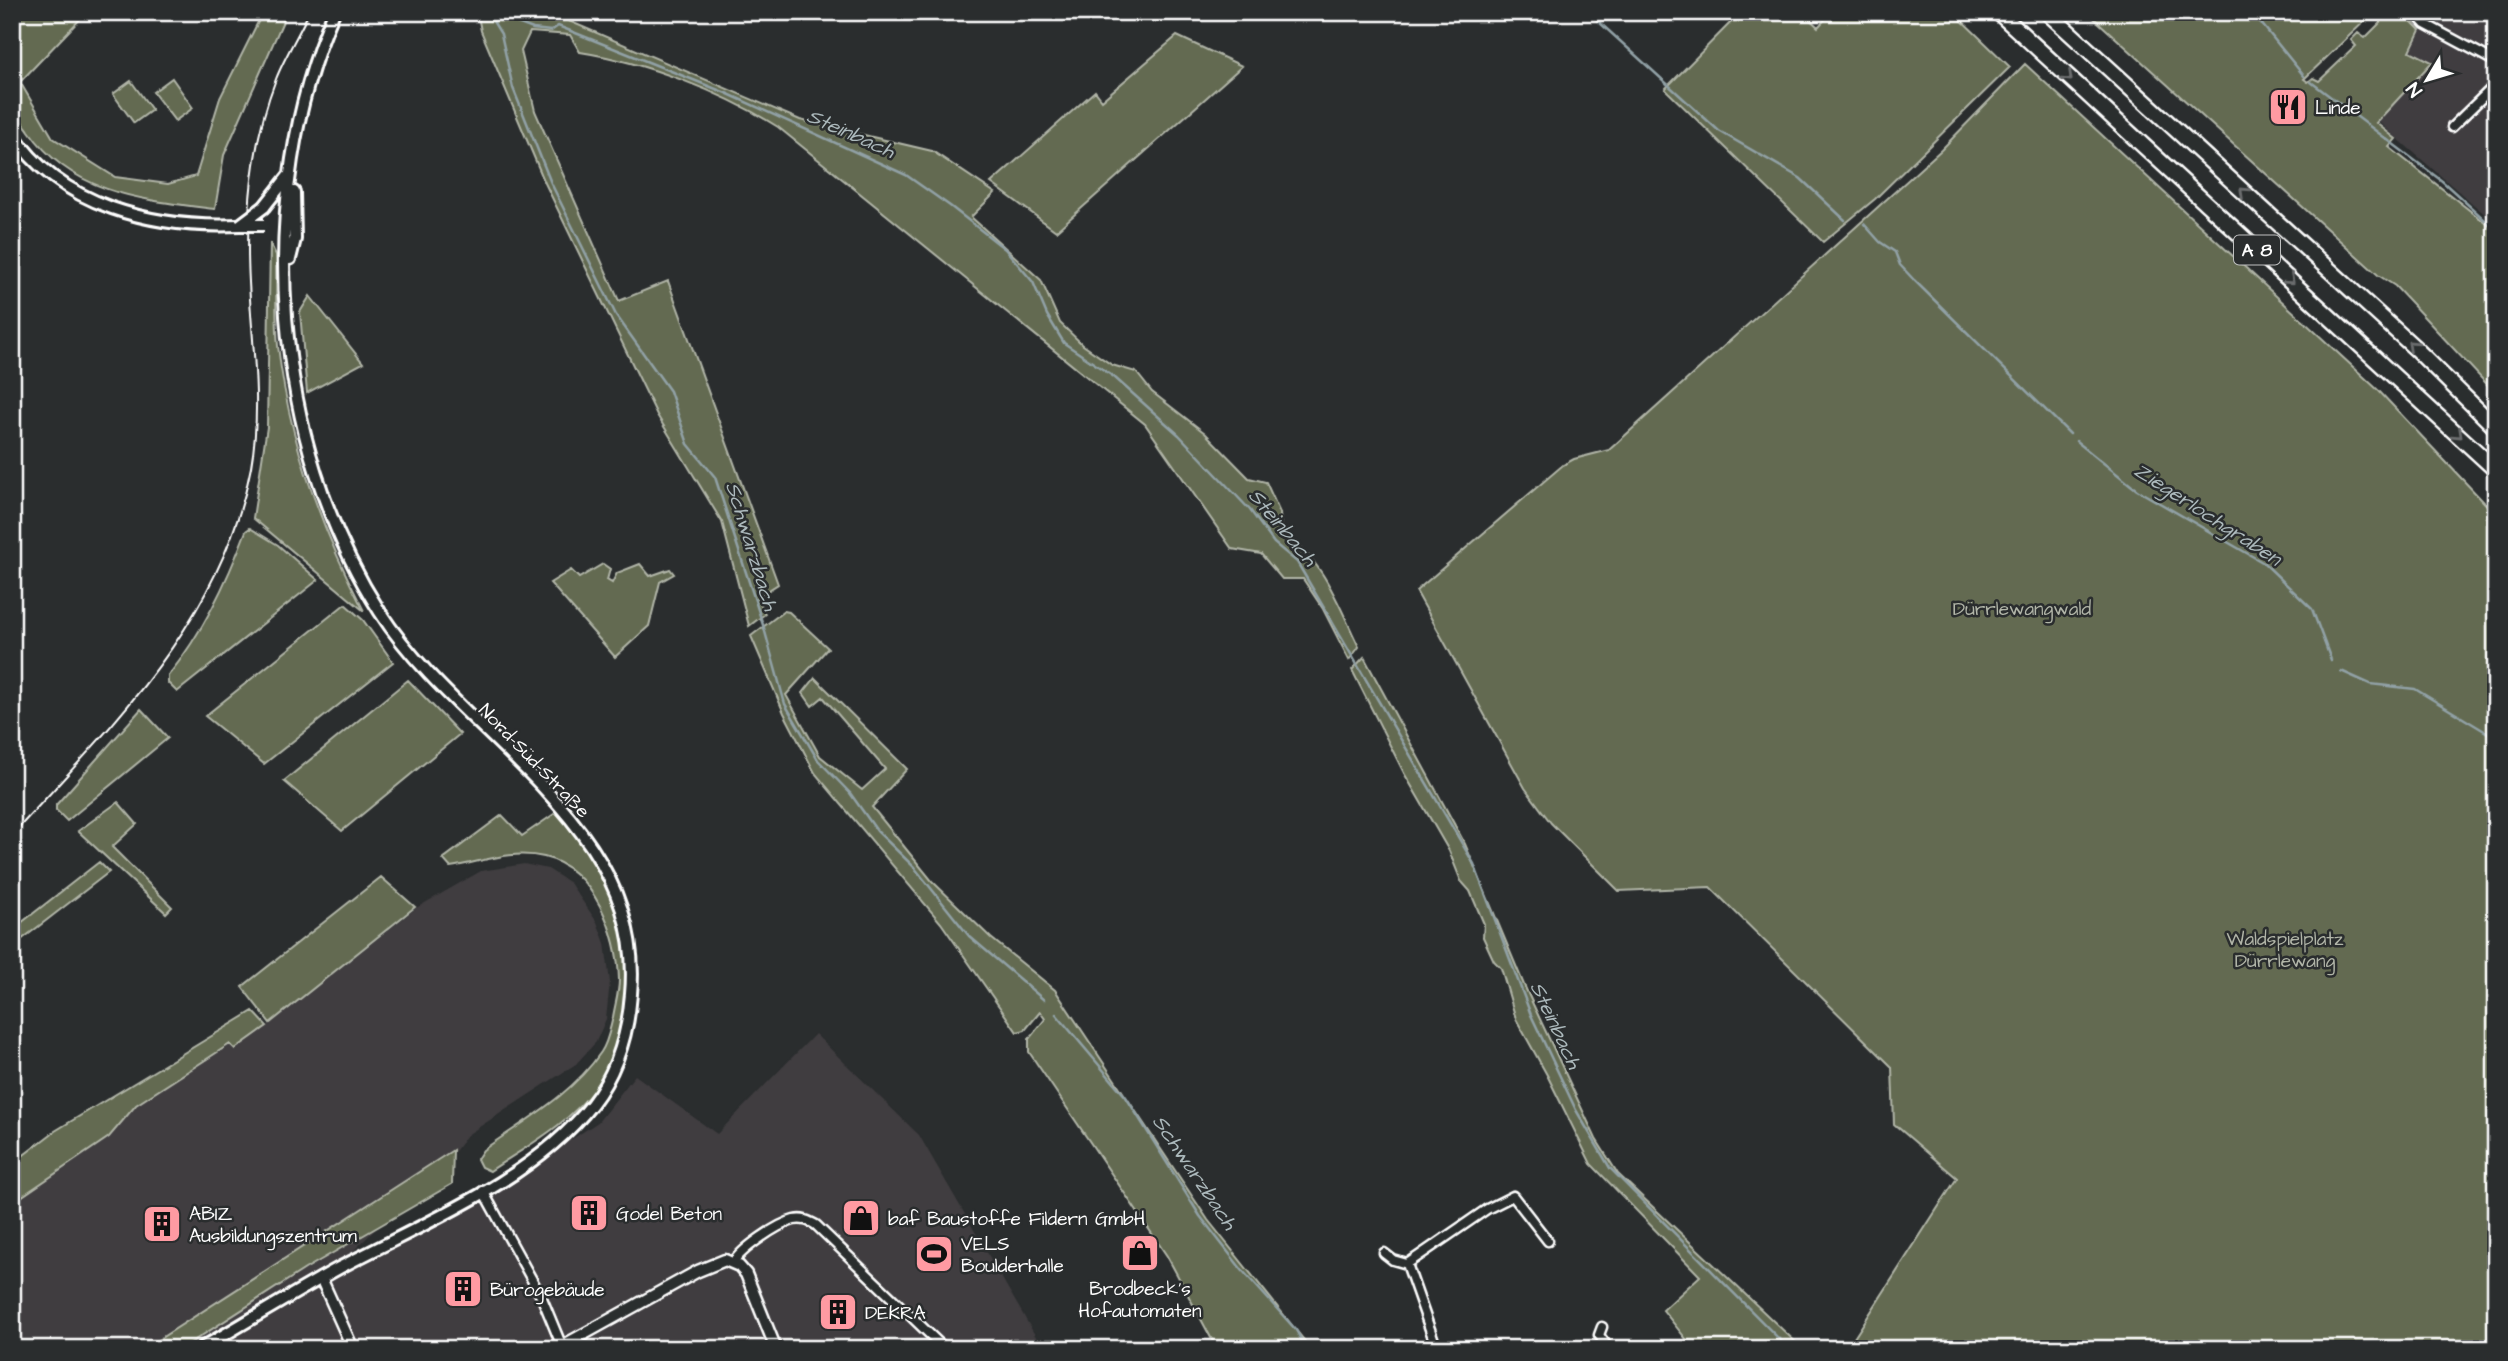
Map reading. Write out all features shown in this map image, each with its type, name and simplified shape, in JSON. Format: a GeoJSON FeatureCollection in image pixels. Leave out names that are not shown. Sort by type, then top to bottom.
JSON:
{"type":"FeatureCollection","features":[{"type":"Feature","properties":{"kind":"highway","name":"A 8"},"geometry":{"type":"LineString","coordinates":[[1998,12],[2496,470]]}},
{"type":"Feature","properties":{"kind":"highway","name":"A 8"},"geometry":{"type":"LineString","coordinates":[[2047,12],[2416,349],[2496,428]]}},
{"type":"Feature","properties":{"kind":"main road","name":"Nord-Süd-Straße"},"geometry":{"type":"LineString","coordinates":[[200,1349],[321,1278],[484,1191],[545,1149],[594,1102],[606,1082],[621,1048],[630,1006],[629,939],[615,890],[592,847],[553,798],[440,688],[404,646],[379,611],[342,542],[311,464],[299,415],[290,354],[286,224],[303,102],[334,12]]}},
{"type":"Feature","properties":{"kind":"main road"},"geometry":{"type":"LineString","coordinates":[[12,132],[47,172],[86,198],[163,220],[236,225],[286,224]]}},
{"type":"Feature","properties":{"kind":"main road"},"geometry":{"type":"LineString","coordinates":[[236,225],[264,207],[292,172]]}},
{"type":"Feature","properties":{"kind":"main road"},"geometry":{"type":"LineString","coordinates":[[286,277],[295,239],[296,211],[292,172]]}},
{"type":"Feature","properties":{"kind":"street"},"geometry":{"type":"LineString","coordinates":[[2414,12],[2425,24],[2496,62]]}},
{"type":"Feature","properties":{"kind":"street"},"geometry":{"type":"LineString","coordinates":[[2452,127],[2496,84]]}},
{"type":"Feature","properties":{"kind":"street"},"geometry":{"type":"LineString","coordinates":[[484,1191],[542,1298],[561,1348],[698,1271],[719,1262],[733,1263],[743,1269],[752,1284],[776,1349]]}},
{"type":"Feature","properties":{"kind":"street"},"geometry":{"type":"LineString","coordinates":[[1406,1264],[1487,1209],[1513,1196],[1548,1241]]}},
{"type":"Feature","properties":{"kind":"street"},"geometry":{"type":"LineString","coordinates":[[733,1263],[744,1249],[792,1220],[807,1220],[816,1225],[945,1349]]}},
{"type":"Feature","properties":{"kind":"street"},"geometry":{"type":"LineString","coordinates":[[1384,1252],[1393,1260],[1406,1264]]}},
{"type":"Feature","properties":{"kind":"street"},"geometry":{"type":"LineString","coordinates":[[1406,1264],[1437,1349]]}},
{"type":"Feature","properties":{"kind":"street"},"geometry":{"type":"LineString","coordinates":[[321,1278],[353,1349]]}},
{"type":"Feature","properties":{"kind":"street"},"geometry":{"type":"LineString","coordinates":[[1602,1327],[1599,1335],[1609,1349]]}},
{"type":"Feature","properties":{"kind":"shaded area"},"geometry":{"type":"Polygon","coordinates":[[[2404,12],[2496,12],[2496,224],[2345,93],[2418,29],[2404,12]]]}},
{"type":"Feature","properties":{"kind":"shaded area"},"geometry":{"type":"Polygon","coordinates":[[[524,864],[548,869],[570,883],[597,922],[605,943],[610,982],[606,1019],[596,1042],[576,1064],[467,1135],[456,1150],[328,1276],[543,1158],[598,1122],[635,1075],[717,1134],[815,1034],[919,1135],[1043,1349],[12,1349],[12,1203],[109,1137],[136,1105],[230,1044],[235,1049],[267,1026],[416,908],[481,871],[524,864]]]}},
{"type":"Feature","properties":{"kind":"green space"},"geometry":{"type":"Polygon","coordinates":[[[12,12],[87,12],[20,82],[53,138],[115,177],[168,184],[196,176],[220,98],[263,12],[287,12],[224,155],[215,209],[162,202],[112,191],[67,169],[47,152],[13,107],[10,82],[12,12]]]}},
{"type":"Feature","properties":{"kind":"green space"},"geometry":{"type":"Polygon","coordinates":[[[483,12],[548,12],[800,120],[932,151],[995,193],[971,217],[1041,280],[1060,323],[1083,345],[1112,365],[1136,372],[1152,392],[1205,433],[1249,478],[1266,482],[1280,513],[1281,533],[1296,543],[1319,569],[1337,599],[1359,647],[1349,660],[1323,609],[1303,579],[1282,579],[1261,554],[1232,549],[1145,424],[778,127],[733,102],[682,80],[630,63],[580,52],[570,35],[530,32],[521,51],[535,111],[619,301],[668,281],[778,584],[758,597],[765,614],[749,626],[722,522],[657,415],[545,183],[481,31],[479,21],[483,12]]]}},
{"type":"Feature","properties":{"kind":"green space"},"geometry":{"type":"Polygon","coordinates":[[[1741,12],[1802,12],[1818,27],[1832,12],[1953,12],[2010,67],[1875,199],[1823,242],[1665,89],[1741,12]]]}},
{"type":"Feature","properties":{"kind":"green space"},"geometry":{"type":"Polygon","coordinates":[[[2087,12],[2367,12],[2368,18],[2304,79],[2308,82],[2313,78],[2319,81],[2356,46],[2351,40],[2358,33],[2365,38],[2381,22],[2376,17],[2382,12],[2402,12],[2420,30],[2410,51],[2432,62],[2376,123],[2396,139],[2389,147],[2496,231],[2496,394],[2395,286],[2378,275],[2087,12]]]}},
{"type":"Feature","properties":{"kind":"green space"},"geometry":{"type":"Polygon","coordinates":[[[1177,36],[1242,66],[1056,231],[991,183],[1095,91],[1102,100],[1177,36]]]}},
{"type":"Feature","properties":{"kind":"green space","name":"Dürrlewangwald"},"geometry":{"type":"Polygon","coordinates":[[[2025,64],[2378,390],[2496,515],[2496,1349],[1847,1349],[1957,1178],[1894,1124],[1892,1067],[1710,887],[1619,891],[1551,823],[1525,788],[1416,591],[1563,465],[1574,459],[1609,450],[1941,150],[2025,64]]]}},
{"type":"Feature","properties":{"kind":"green space"},"geometry":{"type":"Polygon","coordinates":[[[172,78],[193,108],[175,121],[153,92],[172,78]]]}},
{"type":"Feature","properties":{"kind":"green space"},"geometry":{"type":"Polygon","coordinates":[[[131,81],[152,110],[134,123],[113,94],[131,81]]]}},
{"type":"Feature","properties":{"kind":"green space"},"geometry":{"type":"Polygon","coordinates":[[[270,243],[276,255],[278,346],[298,449],[320,515],[364,611],[253,518],[267,427],[270,243]]]}},
{"type":"Feature","properties":{"kind":"green space"},"geometry":{"type":"Polygon","coordinates":[[[310,296],[363,363],[307,393],[300,312],[310,296]]]}},
{"type":"Feature","properties":{"kind":"green space"},"geometry":{"type":"Polygon","coordinates":[[[250,528],[278,545],[318,580],[177,692],[168,683],[168,676],[203,625],[222,589],[246,531],[250,528]]]}},
{"type":"Feature","properties":{"kind":"green space"},"geometry":{"type":"Polygon","coordinates":[[[603,564],[610,569],[607,580],[612,583],[617,573],[640,564],[650,576],[670,569],[674,574],[660,582],[649,626],[615,657],[550,583],[571,570],[579,578],[603,564]]]}},
{"type":"Feature","properties":{"kind":"green space"},"geometry":{"type":"Polygon","coordinates":[[[345,604],[363,620],[393,662],[264,764],[205,716],[345,604]]]}},
{"type":"Feature","properties":{"kind":"green space"},"geometry":{"type":"Polygon","coordinates":[[[784,611],[789,612],[828,648],[786,695],[820,756],[862,790],[885,769],[823,697],[812,706],[803,693],[815,678],[907,769],[872,807],[932,881],[991,938],[1055,990],[1208,1220],[1311,1349],[1217,1349],[1167,1256],[1029,1052],[1029,1039],[1045,1019],[1040,1012],[1025,1030],[1017,1032],[941,923],[815,773],[784,713],[751,636],[784,611]]]}},
{"type":"Feature","properties":{"kind":"green space"},"geometry":{"type":"Polygon","coordinates":[[[1364,657],[1465,844],[1524,985],[1596,1139],[1618,1174],[1803,1349],[1694,1349],[1663,1310],[1700,1276],[1591,1164],[1516,1019],[1501,968],[1494,961],[1483,937],[1484,924],[1470,891],[1461,881],[1449,851],[1404,773],[1352,670],[1364,657]]]}},
{"type":"Feature","properties":{"kind":"green space"},"geometry":{"type":"Polygon","coordinates":[[[408,680],[460,734],[342,831],[284,781],[408,680]]]}},
{"type":"Feature","properties":{"kind":"green space"},"geometry":{"type":"Polygon","coordinates":[[[141,709],[168,738],[67,821],[56,810],[56,805],[141,709]]]}},
{"type":"Feature","properties":{"kind":"green space"},"geometry":{"type":"Polygon","coordinates":[[[118,802],[137,824],[112,847],[172,907],[166,913],[78,831],[118,802]]]}},
{"type":"Feature","properties":{"kind":"green space"},"geometry":{"type":"Polygon","coordinates":[[[557,812],[594,858],[617,914],[627,973],[621,1033],[611,1061],[585,1101],[547,1134],[490,1171],[481,1167],[477,1159],[483,1150],[562,1094],[590,1067],[603,1048],[618,994],[618,962],[608,924],[600,906],[577,875],[562,864],[544,857],[520,854],[450,867],[443,859],[502,815],[522,836],[557,812]]]}},
{"type":"Feature","properties":{"kind":"green space"},"geometry":{"type":"Polygon","coordinates":[[[99,862],[109,872],[12,947],[12,930],[99,862]]]}},
{"type":"Feature","properties":{"kind":"green space"},"geometry":{"type":"Polygon","coordinates":[[[381,877],[415,907],[270,1023],[242,987],[381,877]]]}},
{"type":"Feature","properties":{"kind":"green space"},"geometry":{"type":"Polygon","coordinates":[[[253,1011],[267,1026],[235,1049],[230,1044],[136,1105],[109,1137],[12,1203],[12,1164],[55,1131],[253,1011]]]}},
{"type":"Feature","properties":{"kind":"green space"},"geometry":{"type":"Polygon","coordinates":[[[453,1150],[452,1184],[305,1269],[181,1349],[144,1349],[453,1150]]]}},
{"type":"Feature","properties":{"kind":"waterway","name":"Steinbach"},"geometry":{"type":"LineString","coordinates":[[488,12],[533,29],[551,31],[558,26],[726,93],[906,175],[1005,249],[1033,282],[1047,315],[1064,343],[1114,377],[1179,435],[1250,510],[1274,543],[1297,562],[1474,864],[1531,1015],[1576,1110],[1610,1168],[1789,1349]]}},
{"type":"Feature","properties":{"kind":"waterway","name":"Ziegerlochgraben"},"geometry":{"type":"LineString","coordinates":[[1588,12],[1719,131],[1800,178],[1845,220]]}},
{"type":"Feature","properties":{"kind":"waterway"},"geometry":{"type":"LineString","coordinates":[[2252,12],[2304,76]]}},
{"type":"Feature","properties":{"kind":"waterway","name":"Schwarzbach"},"geometry":{"type":"LineString","coordinates":[[488,13],[501,34],[513,88],[551,183],[616,315],[670,391],[688,444],[715,477],[764,628],[785,704],[818,760],[850,793],[877,831],[914,867],[969,936],[1044,1000]]}},
{"type":"Feature","properties":{"kind":"waterway"},"geometry":{"type":"LineString","coordinates":[[2311,82],[2442,181],[2496,230]]}},
{"type":"Feature","properties":{"kind":"waterway","name":"Ziegerlochgraben"},"geometry":{"type":"LineString","coordinates":[[1864,224],[1880,242],[1895,252],[1900,265],[1914,280],[2070,434]]}},
{"type":"Feature","properties":{"kind":"waterway","name":"Ziegerlochgraben"},"geometry":{"type":"LineString","coordinates":[[2076,441],[2137,490],[2264,563],[2312,609],[2331,660]]}},
{"type":"Feature","properties":{"kind":"waterway","name":"Ziegerlochgraben"},"geometry":{"type":"LineString","coordinates":[[2341,671],[2370,684],[2415,689],[2496,738]]}},
{"type":"Feature","properties":{"kind":"waterway","name":"Schwarzbach"},"geometry":{"type":"LineString","coordinates":[[1056,1014],[1126,1097],[1200,1216],[1242,1270],[1296,1330],[1306,1349]]}},
{"type":"Feature","properties":{"kind":"tram line"},"geometry":{"type":"LineString","coordinates":[[12,835],[88,752],[158,667],[189,621],[216,573],[237,522],[255,440],[256,386],[248,250],[254,163],[263,120],[276,79],[309,12]]}},
{"type":"Feature","properties":{"kind":"place","name":"Linde"},"geometry":{"type":"Point","coordinates":[2288,107]}},
{"type":"Feature","properties":{"kind":"place","name":"Godel Beton"},"geometry":{"type":"Point","coordinates":[589,1213]}},
{"type":"Feature","properties":{"kind":"place","name":"baf Baustoffe Fildern GmbH"},"geometry":{"type":"Point","coordinates":[861,1218]}},
{"type":"Feature","properties":{"kind":"place","name":"ABIZ Ausbildungszentrum"},"geometry":{"type":"Point","coordinates":[162,1224]}},
{"type":"Feature","properties":{"kind":"place","name":"Brodbeck's Hofautomaten"},"geometry":{"type":"Point","coordinates":[1140,1253]}},
{"type":"Feature","properties":{"kind":"place","name":"VELS Boulderhalle"},"geometry":{"type":"Point","coordinates":[934,1254]}},
{"type":"Feature","properties":{"kind":"place","name":"Bürogebäude"},"geometry":{"type":"Point","coordinates":[463,1289]}},
{"type":"Feature","properties":{"kind":"place","name":"DEKRA"},"geometry":{"type":"Point","coordinates":[838,1312]}},
{"type":"Feature","properties":{"kind":"park label","name":"Waldspielplatz Dürrlewang"},"geometry":{"type":"Point","coordinates":[2285,949]}}]}
